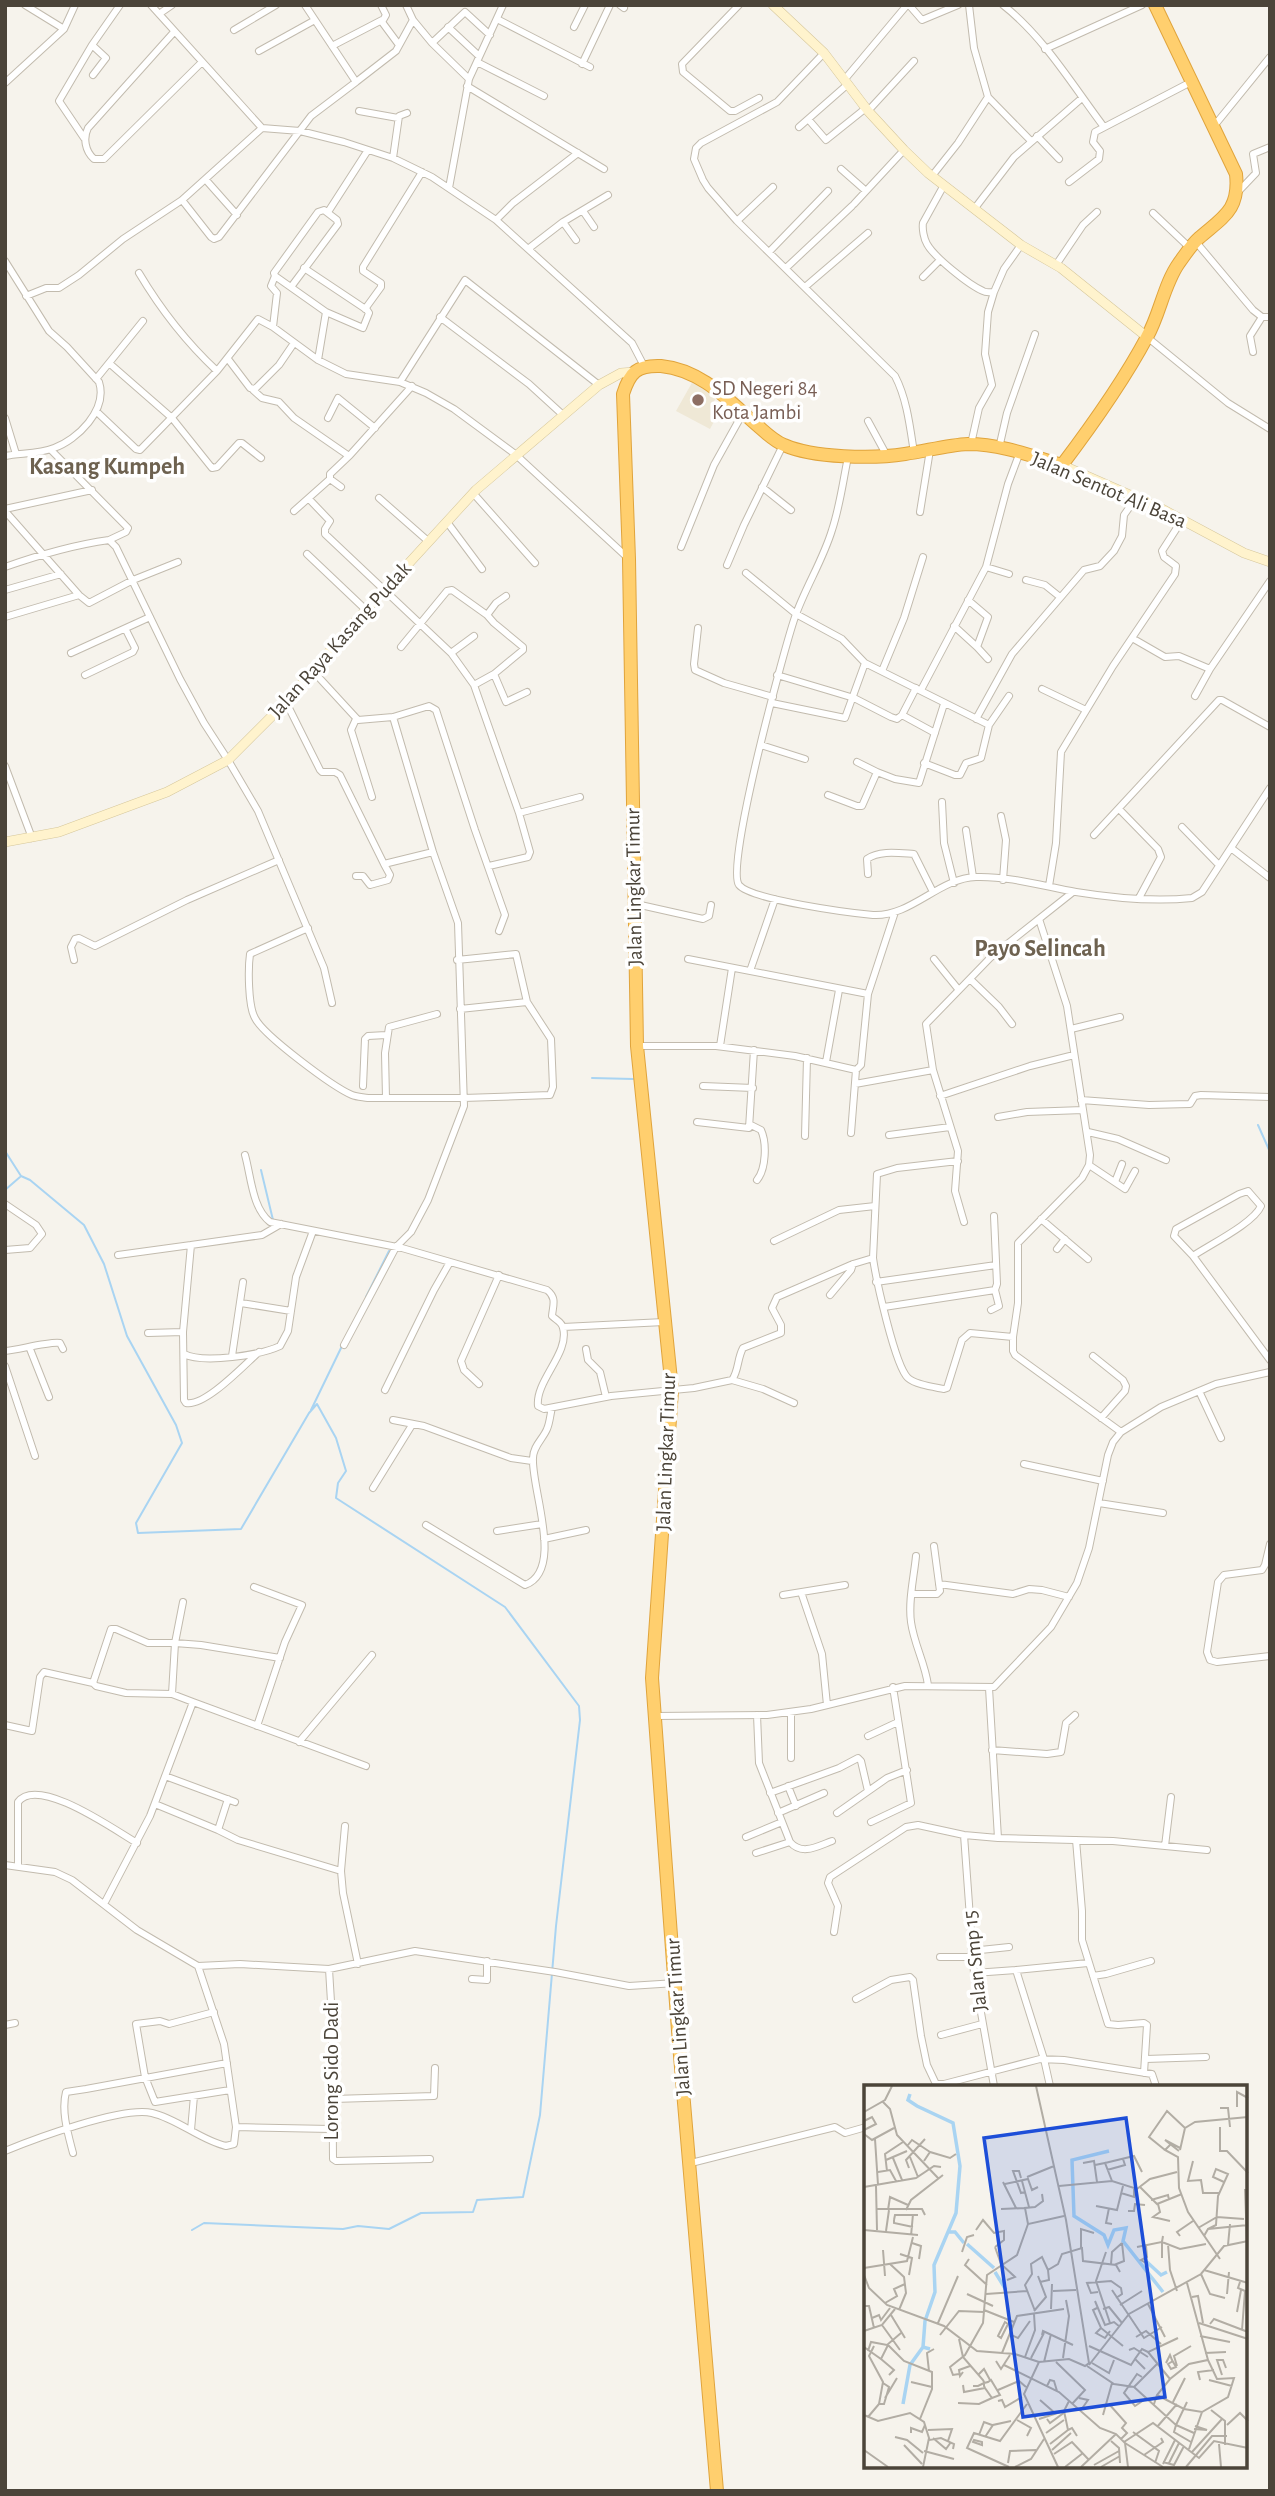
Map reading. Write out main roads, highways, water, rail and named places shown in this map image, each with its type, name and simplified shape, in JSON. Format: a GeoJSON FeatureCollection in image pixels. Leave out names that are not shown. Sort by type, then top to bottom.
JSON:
{"type":"FeatureCollection","features":[{"type":"Feature","properties":{"kind":"highway","name":"Jalan Sentot Ali Basa"},"geometry":{"type":"LineString","coordinates":[[639,369],[676,369],[706,382],[783,445],[805,451],[848,456],[887,456],[971,444],[1020,452],[1062,466],[1095,422],[1147,337],[1176,267],[1193,245],[1223,220],[1235,203],[1236,174],[1155,5]]}},
{"type":"Feature","properties":{"kind":"highway","name":"Jalan Lingkar Timur"},"geometry":{"type":"LineString","coordinates":[[639,369],[627,382],[623,394],[629,559],[637,1046],[672,1390],[652,1666],[718,2491]]}},
{"type":"Feature","properties":{"kind":"waterway"},"geometry":{"type":"LineString","coordinates":[[592,1078],[633,1079]]}},
{"type":"Feature","properties":{"kind":"waterway"},"geometry":{"type":"LineString","coordinates":[[1258,1125],[1270,1152]]}},
{"type":"Feature","properties":{"kind":"waterway"},"geometry":{"type":"LineString","coordinates":[[5,1151],[21,1176],[30,1180],[84,1225],[104,1264],[127,1336],[176,1425],[182,1443],[136,1523],[138,1533],[241,1529],[309,1413],[317,1404],[336,1438],[346,1471],[338,1483],[336,1498],[505,1607],[579,1706],[580,1720],[556,1926],[540,2115],[523,2197],[477,2200],[473,2212],[421,2213],[389,2229],[204,2223],[192,2230]]}},
{"type":"Feature","properties":{"kind":"waterway"},"geometry":{"type":"LineString","coordinates":[[261,1170],[273,1220]]}},
{"type":"Feature","properties":{"kind":"waterway"},"geometry":{"type":"LineString","coordinates":[[5,1190],[20,1177]]}},
{"type":"Feature","properties":{"kind":"waterway"},"geometry":{"type":"LineString","coordinates":[[366,1297],[389,1251]]}},
{"type":"Feature","properties":{"kind":"waterway"},"geometry":{"type":"LineString","coordinates":[[311,1410],[342,1346]]}},
{"type":"Feature","properties":{"kind":"place","name":"SD Negeri 84 Kota Jambi"},"geometry":{"type":"Point","coordinates":[698,400]}},
{"type":"Feature","properties":{"kind":"district","name":"Kasang Kumpeh"},"geometry":{"type":"Point","coordinates":[107,467]}},
{"type":"Feature","properties":{"kind":"district","name":"Payo Selincah"},"geometry":{"type":"Point","coordinates":[1040,949]}}]}
